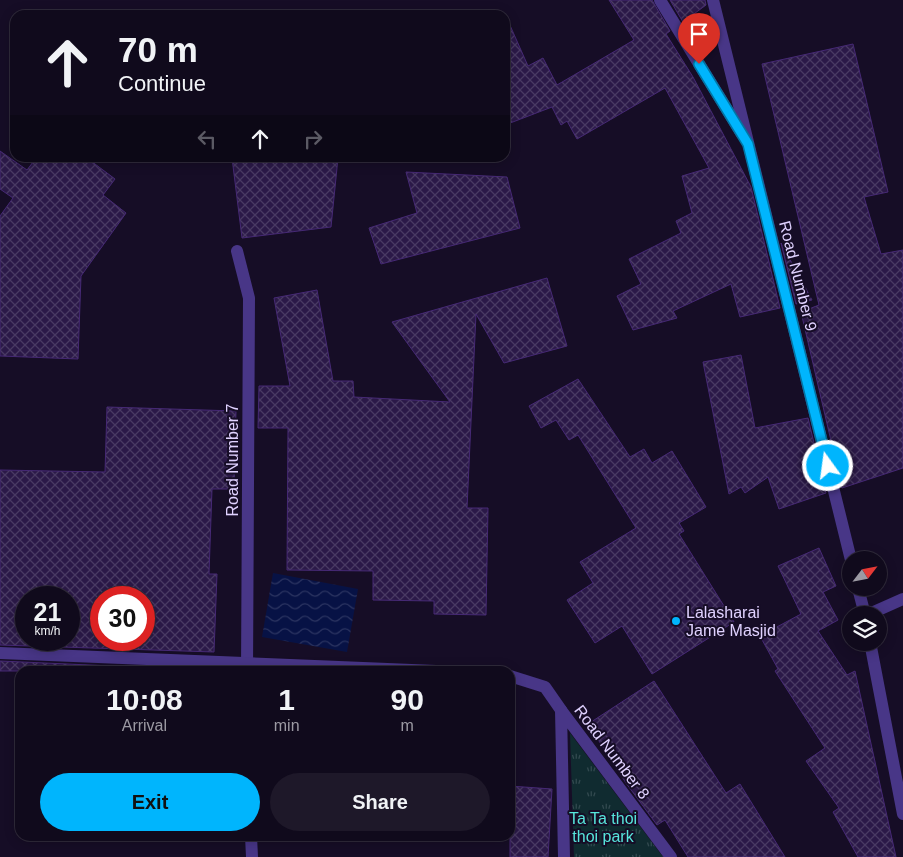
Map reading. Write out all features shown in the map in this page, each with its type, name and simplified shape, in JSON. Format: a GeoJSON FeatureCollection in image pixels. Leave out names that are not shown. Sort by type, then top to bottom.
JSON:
{"type":"FeatureCollection","features":[{"type":"Feature","properties":{"kind":"street"},"geometry":{"type":"LineString","coordinates":[[660,0],[748,144]]}},
{"type":"Feature","properties":{"kind":"street","name":"Road Number 9"},"geometry":{"type":"LineString","coordinates":[[713,0],[849,551]]}},
{"type":"Feature","properties":{"kind":"street","name":"Road Number 7"},"geometry":{"type":"LineString","coordinates":[[237,251],[249,298],[247,666]]}},
{"type":"Feature","properties":{"kind":"street"},"geometry":{"type":"LineString","coordinates":[[887,606],[903,599]]}},
{"type":"Feature","properties":{"kind":"street"},"geometry":{"type":"LineString","coordinates":[[872,651],[903,814]]}},
{"type":"Feature","properties":{"kind":"street"},"geometry":{"type":"LineString","coordinates":[[0,653],[214,666]]}},
{"type":"Feature","properties":{"kind":"street"},"geometry":{"type":"LineString","coordinates":[[515,678],[545,687],[561,710]]}},
{"type":"Feature","properties":{"kind":"street","name":"Road Number 8"},"geometry":{"type":"LineString","coordinates":[[561,710],[564,857]]}},
{"type":"Feature","properties":{"kind":"street","name":"Road Number 8"},"geometry":{"type":"LineString","coordinates":[[561,710],[671,857]]}},
{"type":"Feature","properties":{"kind":"street"},"geometry":{"type":"LineString","coordinates":[[251,841],[252,857]]}},
{"type":"Feature","properties":{"kind":"green space","name":"Ta Ta thoi thoi park"},"geometry":{"type":"Polygon","coordinates":[[[570,733],[663,857],[574,857],[570,733]]]}},
{"type":"Feature","properties":{"kind":"water"},"geometry":{"type":"Polygon","coordinates":[[[273,573],[358,589],[347,652],[262,637],[273,573]]]}},
{"type":"Feature","properties":{"kind":"building"},"geometry":{"type":"Polygon","coordinates":[[[609,0],[652,0],[670,31],[666,34],[693,77],[751,187],[780,308],[740,317],[731,284],[673,311],[677,318],[633,330],[617,296],[641,284],[629,259],[681,233],[676,221],[692,213],[682,176],[709,168],[665,88],[577,139],[567,121],[561,125],[552,107],[510,123],[510,25],[528,66],[543,58],[557,85],[634,40],[609,0]]]}},
{"type":"Feature","properties":{"kind":"building"},"geometry":{"type":"Polygon","coordinates":[[[670,0],[705,0],[706,5],[683,22],[670,0]]]}},
{"type":"Feature","properties":{"kind":"building"},"geometry":{"type":"Polygon","coordinates":[[[853,44],[888,192],[864,197],[881,254],[903,250],[903,468],[842,488],[801,312],[819,305],[762,64],[853,44]]]}},
{"type":"Feature","properties":{"kind":"building"},"geometry":{"type":"Polygon","coordinates":[[[0,151],[10,158],[10,162],[16,162],[27,170],[33,162],[92,162],[115,179],[103,195],[126,213],[81,276],[78,359],[0,356],[0,216],[13,198],[0,189],[0,151]]]}},
{"type":"Feature","properties":{"kind":"building"},"geometry":{"type":"Polygon","coordinates":[[[232,162],[338,162],[331,227],[242,238],[232,162]]]}},
{"type":"Feature","properties":{"kind":"building"},"geometry":{"type":"Polygon","coordinates":[[[406,172],[507,177],[520,228],[381,264],[369,228],[417,213],[406,172]]]}},
{"type":"Feature","properties":{"kind":"building"},"geometry":{"type":"Polygon","coordinates":[[[781,243],[812,300],[796,304],[781,243]]]}},
{"type":"Feature","properties":{"kind":"building"},"geometry":{"type":"Polygon","coordinates":[[[547,278],[567,346],[504,363],[476,314],[467,508],[488,508],[486,615],[434,614],[434,601],[373,600],[373,571],[287,570],[288,428],[258,428],[259,386],[290,386],[274,298],[317,290],[333,381],[353,381],[354,397],[450,402],[392,322],[547,278]]]}},
{"type":"Feature","properties":{"kind":"building"},"geometry":{"type":"Polygon","coordinates":[[[741,355],[755,428],[808,418],[826,493],[779,509],[768,477],[745,493],[741,487],[729,494],[703,362],[741,355]]]}},
{"type":"Feature","properties":{"kind":"building"},"geometry":{"type":"Polygon","coordinates":[[[578,379],[630,457],[644,449],[652,463],[672,451],[706,507],[679,523],[684,531],[679,534],[734,622],[652,674],[622,626],[595,643],[567,600],[593,583],[580,562],[636,528],[578,435],[569,440],[556,420],[541,428],[529,406],[578,379]]]}},
{"type":"Feature","properties":{"kind":"building"},"geometry":{"type":"Polygon","coordinates":[[[107,407],[236,411],[234,489],[212,489],[209,574],[217,574],[214,652],[155,650],[155,586],[90,586],[90,648],[80,648],[80,586],[15,586],[15,645],[0,645],[0,470],[105,472],[107,407]]]}},
{"type":"Feature","properties":{"kind":"building"},"geometry":{"type":"Polygon","coordinates":[[[819,548],[836,586],[823,592],[838,620],[818,631],[847,675],[855,671],[896,857],[858,857],[833,812],[839,808],[806,761],[825,748],[775,671],[778,669],[760,636],[801,614],[778,566],[819,548]]]}},
{"type":"Feature","properties":{"kind":"building"},"geometry":{"type":"Polygon","coordinates":[[[0,661],[112,666],[15,666],[15,671],[0,671],[0,661]]]}},
{"type":"Feature","properties":{"kind":"building"},"geometry":{"type":"Polygon","coordinates":[[[654,681],[726,793],[740,784],[785,857],[688,857],[665,820],[657,825],[626,783],[588,724],[654,681]]]}},
{"type":"Feature","properties":{"kind":"building"},"geometry":{"type":"Polygon","coordinates":[[[515,786],[552,789],[548,857],[510,857],[510,841],[515,841],[515,786]]]}},
{"type":"Feature","properties":{"kind":"place","name":"Lalasharai Jame Masjid"},"geometry":{"type":"Point","coordinates":[676,621]}},
{"type":"Feature","properties":{"kind":"route"},"geometry":{"type":"LineString","coordinates":[[699,64],[748,144],[828,466]]}}]}
